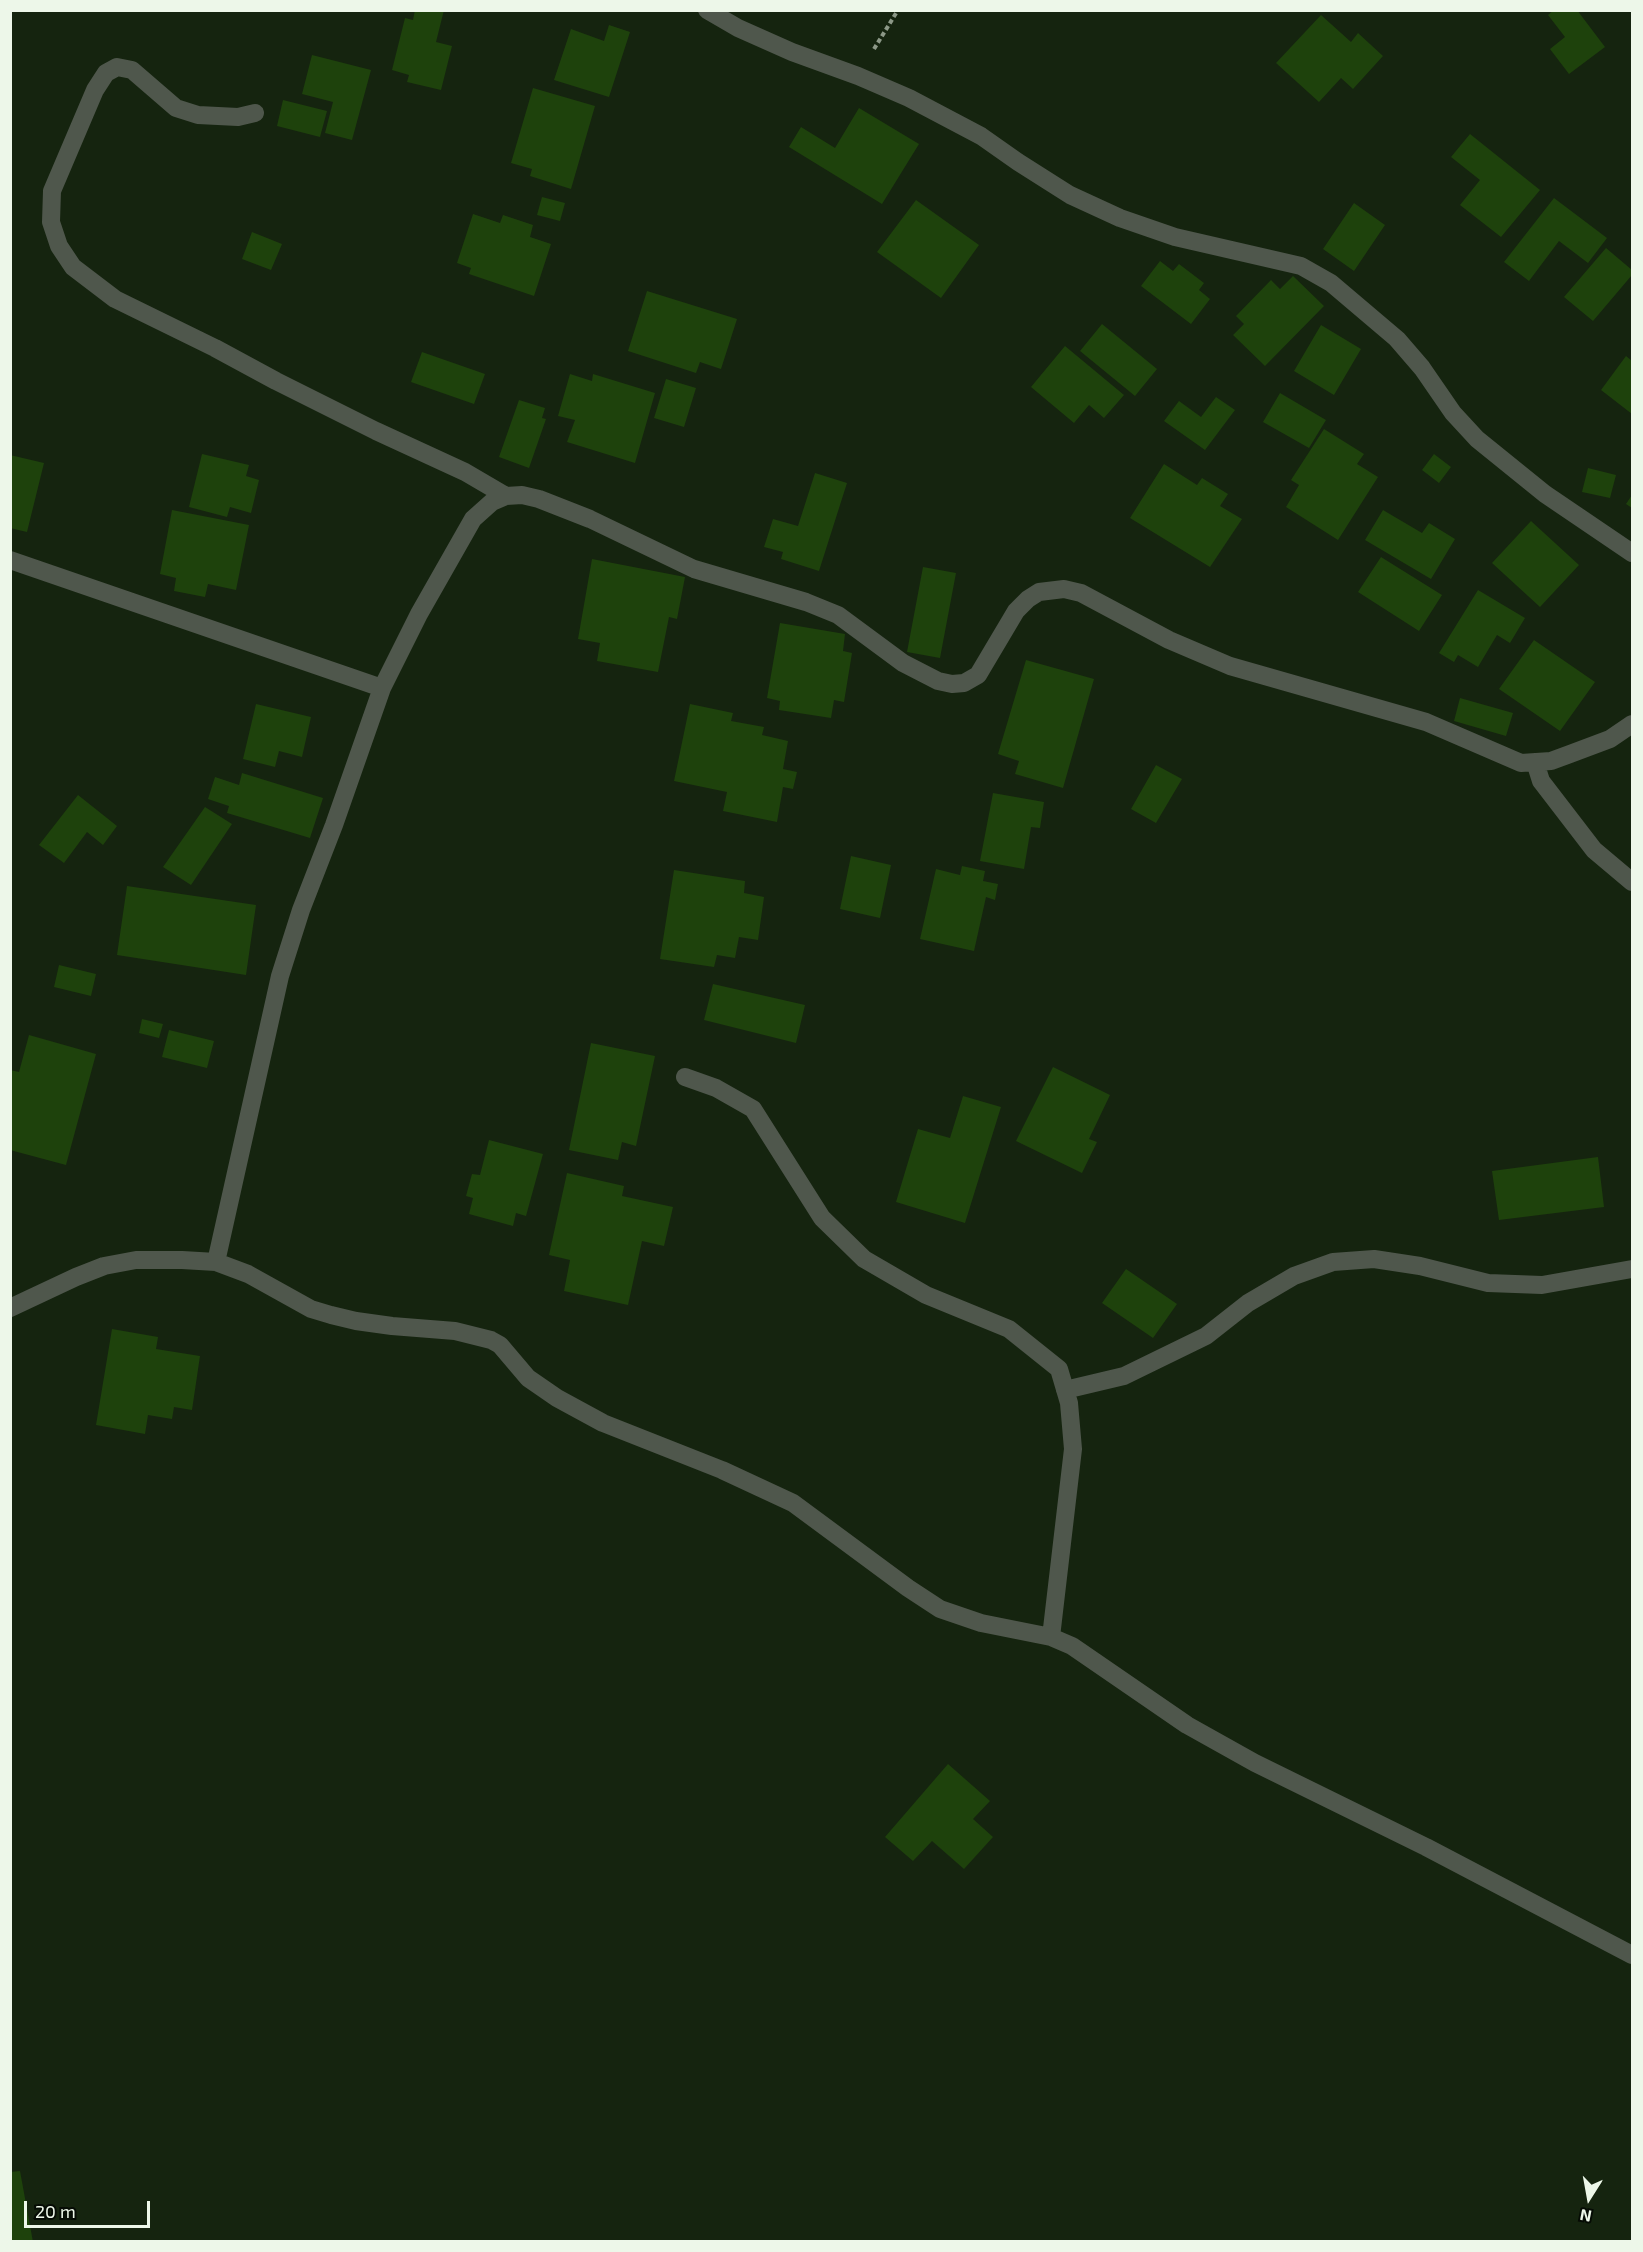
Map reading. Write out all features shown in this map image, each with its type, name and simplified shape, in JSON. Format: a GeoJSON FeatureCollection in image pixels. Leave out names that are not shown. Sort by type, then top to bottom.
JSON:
{"type":"FeatureCollection","features":[{"type":"Feature","properties":{"kind":"street"},"geometry":{"type":"LineString","coordinates":[[707,10],[738,28],[792,52],[858,76],[952,120],[981,136],[1070,195],[1120,218],[1175,237],[1301,266],[1331,283],[1397,339],[1422,368],[1453,412],[1477,439],[1545,494],[1632,553]]}},
{"type":"Feature","properties":{"kind":"street"},"geometry":{"type":"LineString","coordinates":[[255,113],[238,117],[198,115],[176,108],[132,70],[117,67],[106,74],[90,100],[52,190],[51,222],[59,246],[73,267],[116,299],[376,431],[465,472],[506,496]]}},
{"type":"Feature","properties":{"kind":"street"},"geometry":{"type":"LineString","coordinates":[[216,1262],[280,976],[301,910],[334,825],[382,688],[418,614],[473,519],[492,502],[506,496],[522,495],[539,499],[590,519],[694,569],[806,602],[838,615],[903,663],[938,681],[952,684],[964,683],[978,675],[1016,611],[1039,591],[1064,589],[1081,593],[1169,640],[1230,666],[1426,722],[1513,760],[1551,761],[1610,739],[1632,724]]}},
{"type":"Feature","properties":{"kind":"street"},"geometry":{"type":"LineString","coordinates":[[10,560],[382,688]]}},
{"type":"Feature","properties":{"kind":"street"},"geometry":{"type":"LineString","coordinates":[[1535,762],[1541,781],[1594,850],[1632,882]]}},
{"type":"Feature","properties":{"kind":"street"},"geometry":{"type":"LineString","coordinates":[[685,1077],[716,1088],[753,1109],[822,1218],[864,1259],[926,1295],[1009,1329],[1059,1369],[1069,1403],[1073,1449],[1051,1637]]}},
{"type":"Feature","properties":{"kind":"street"},"geometry":{"type":"LineString","coordinates":[[1065,1390],[1124,1376],[1206,1336],[1248,1303],[1294,1275],[1333,1262],[1374,1258],[1498,1284],[1542,1285],[1632,1269]]}},
{"type":"Feature","properties":{"kind":"street"},"geometry":{"type":"LineString","coordinates":[[10,1308],[104,1266],[136,1260],[216,1262],[248,1274],[311,1309],[331,1315],[356,1322],[454,1331],[491,1340],[508,1352],[528,1378],[557,1398],[603,1423],[722,1470],[793,1503],[940,1609],[981,1623],[1051,1637],[1072,1646],[1186,1725],[1255,1763],[1426,1847],[1632,1955]]}},
{"type":"Feature","properties":{"kind":"path"},"geometry":{"type":"LineString","coordinates":[[858,76],[898,10]]}},
{"type":"Feature","properties":{"kind":"building"},"geometry":{"type":"Polygon","coordinates":[[[415,10],[444,10],[436,42],[452,46],[441,90],[407,82],[409,75],[392,70],[405,18],[413,20],[415,10]]]}},
{"type":"Feature","properties":{"kind":"building"},"geometry":{"type":"Polygon","coordinates":[[[1554,10],[1577,10],[1605,47],[1569,74],[1550,49],[1565,37],[1548,15],[1554,10]]]}},
{"type":"Feature","properties":{"kind":"building"},"geometry":{"type":"Polygon","coordinates":[[[1321,15],[1351,42],[1358,33],[1383,56],[1353,89],[1341,78],[1319,102],[1276,63],[1321,15]]]}},
{"type":"Feature","properties":{"kind":"building"},"geometry":{"type":"Polygon","coordinates":[[[609,25],[630,32],[609,97],[554,80],[571,29],[604,41],[609,25]]]}},
{"type":"Feature","properties":{"kind":"building"},"geometry":{"type":"Polygon","coordinates":[[[312,55],[371,70],[352,140],[325,133],[333,102],[302,94],[312,55]]]}},
{"type":"Feature","properties":{"kind":"building"},"geometry":{"type":"Polygon","coordinates":[[[533,88],[595,106],[571,189],[530,176],[532,169],[511,163],[533,88]]]}},
{"type":"Feature","properties":{"kind":"building"},"geometry":{"type":"Polygon","coordinates":[[[283,100],[327,111],[320,137],[277,126],[283,100]]]}},
{"type":"Feature","properties":{"kind":"building"},"geometry":{"type":"Polygon","coordinates":[[[859,108],[919,144],[882,204],[789,147],[801,127],[835,148],[859,108]]]}},
{"type":"Feature","properties":{"kind":"building"},"geometry":{"type":"Polygon","coordinates":[[[1470,134],[1540,190],[1501,237],[1460,205],[1480,180],[1451,157],[1470,134]]]}},
{"type":"Feature","properties":{"kind":"building"},"geometry":{"type":"Polygon","coordinates":[[[542,197],[565,203],[560,221],[537,215],[542,197]]]}},
{"type":"Feature","properties":{"kind":"building"},"geometry":{"type":"Polygon","coordinates":[[[1554,198],[1607,238],[1588,263],[1559,241],[1529,281],[1504,262],[1554,198]]]}},
{"type":"Feature","properties":{"kind":"building"},"geometry":{"type":"Polygon","coordinates":[[[916,200],[979,245],[941,298],[877,252],[916,200]]]}},
{"type":"Feature","properties":{"kind":"building"},"geometry":{"type":"Polygon","coordinates":[[[1354,203],[1385,225],[1354,271],[1323,249],[1354,203]]]}},
{"type":"Feature","properties":{"kind":"building"},"geometry":{"type":"Polygon","coordinates":[[[473,214],[500,223],[503,215],[533,225],[530,237],[551,244],[534,296],[469,274],[471,268],[457,263],[473,214]]]}},
{"type":"Feature","properties":{"kind":"building"},"geometry":{"type":"Polygon","coordinates":[[[252,232],[282,244],[271,270],[242,259],[252,232]]]}},
{"type":"Feature","properties":{"kind":"building"},"geometry":{"type":"Polygon","coordinates":[[[1606,248],[1632,270],[1632,275],[1593,321],[1564,297],[1606,248]]]}},
{"type":"Feature","properties":{"kind":"building"},"geometry":{"type":"Polygon","coordinates":[[[1160,261],[1173,271],[1179,264],[1204,283],[1199,290],[1210,299],[1191,324],[1141,286],[1160,261]]]}},
{"type":"Feature","properties":{"kind":"building"},"geometry":{"type":"Polygon","coordinates":[[[1293,276],[1324,306],[1265,366],[1233,335],[1244,324],[1236,316],[1271,280],[1280,289],[1293,276]]]}},
{"type":"Feature","properties":{"kind":"building"},"geometry":{"type":"Polygon","coordinates":[[[647,291],[737,319],[721,369],[700,362],[696,373],[628,351],[647,291]]]}},
{"type":"Feature","properties":{"kind":"building"},"geometry":{"type":"Polygon","coordinates":[[[1102,324],[1157,369],[1135,396],[1080,351],[1102,324]]]}},
{"type":"Feature","properties":{"kind":"building"},"geometry":{"type":"Polygon","coordinates":[[[1321,325],[1361,349],[1334,395],[1294,371],[1321,325]]]}},
{"type":"Feature","properties":{"kind":"building"},"geometry":{"type":"Polygon","coordinates":[[[1065,346],[1124,395],[1104,418],[1089,405],[1074,423],[1031,387],[1065,346]]]}},
{"type":"Feature","properties":{"kind":"building"},"geometry":{"type":"Polygon","coordinates":[[[422,352],[485,374],[474,404],[411,382],[422,352]]]}},
{"type":"Feature","properties":{"kind":"building"},"geometry":{"type":"Polygon","coordinates":[[[1626,356],[1632,361],[1632,414],[1601,390],[1626,356]]]}},
{"type":"Feature","properties":{"kind":"building"},"geometry":{"type":"Polygon","coordinates":[[[570,374],[592,381],[593,374],[655,393],[635,463],[567,442],[575,420],[558,416],[570,374]]]}},
{"type":"Feature","properties":{"kind":"building"},"geometry":{"type":"Polygon","coordinates":[[[666,379],[696,388],[684,427],[654,418],[666,379]]]}},
{"type":"Feature","properties":{"kind":"building"},"geometry":{"type":"Polygon","coordinates":[[[1280,393],[1326,420],[1309,448],[1263,422],[1280,393]]]}},
{"type":"Feature","properties":{"kind":"building"},"geometry":{"type":"Polygon","coordinates":[[[1216,397],[1235,410],[1205,450],[1164,421],[1179,401],[1201,417],[1216,397]]]}},
{"type":"Feature","properties":{"kind":"building"},"geometry":{"type":"Polygon","coordinates":[[[519,400],[545,408],[542,418],[546,419],[529,468],[499,457],[519,400]]]}},
{"type":"Feature","properties":{"kind":"building"},"geometry":{"type":"Polygon","coordinates":[[[1324,429],[1364,454],[1357,464],[1378,477],[1338,540],[1286,507],[1299,485],[1291,480],[1324,429]]]}},
{"type":"Feature","properties":{"kind":"building"},"geometry":{"type":"Polygon","coordinates":[[[202,454],[249,465],[246,476],[259,480],[251,513],[230,507],[227,517],[189,507],[202,454]]]}},
{"type":"Feature","properties":{"kind":"building"},"geometry":{"type":"Polygon","coordinates":[[[1434,454],[1451,467],[1439,483],[1422,470],[1434,454]]]}},
{"type":"Feature","properties":{"kind":"building"},"geometry":{"type":"Polygon","coordinates":[[[10,455],[44,463],[27,532],[10,528],[10,455]]]}},
{"type":"Feature","properties":{"kind":"building"},"geometry":{"type":"Polygon","coordinates":[[[1164,464],[1197,485],[1202,478],[1228,494],[1220,506],[1242,519],[1210,567],[1130,518],[1164,464]]]}},
{"type":"Feature","properties":{"kind":"building"},"geometry":{"type":"Polygon","coordinates":[[[1588,468],[1616,475],[1610,498],[1582,492],[1588,468]]]}},
{"type":"Feature","properties":{"kind":"building"},"geometry":{"type":"Polygon","coordinates":[[[815,473],[847,483],[819,571],[781,559],[783,552],[764,547],[773,519],[798,526],[815,473]]]}},
{"type":"Feature","properties":{"kind":"building"},"geometry":{"type":"Polygon","coordinates":[[[1632,495],[1632,508],[1626,504],[1632,495]]]}},
{"type":"Feature","properties":{"kind":"building"},"geometry":{"type":"Polygon","coordinates":[[[172,510],[249,525],[236,590],[208,584],[205,597],[174,591],[176,578],[160,574],[172,510]]]}},
{"type":"Feature","properties":{"kind":"building"},"geometry":{"type":"Polygon","coordinates":[[[1383,510],[1422,533],[1429,523],[1455,539],[1431,579],[1365,540],[1383,510]]]}},
{"type":"Feature","properties":{"kind":"building"},"geometry":{"type":"Polygon","coordinates":[[[1531,521],[1579,565],[1540,607],[1492,563],[1531,521]]]}},
{"type":"Feature","properties":{"kind":"building"},"geometry":{"type":"Polygon","coordinates":[[[1381,557],[1442,595],[1419,631],[1358,592],[1381,557]]]}},
{"type":"Feature","properties":{"kind":"building"},"geometry":{"type":"Polygon","coordinates":[[[592,559],[685,577],[677,619],[669,617],[658,672],[597,661],[600,643],[578,639],[592,559]]]}},
{"type":"Feature","properties":{"kind":"building"},"geometry":{"type":"Polygon","coordinates":[[[923,567],[956,573],[940,658],[907,652],[923,567]]]}},
{"type":"Feature","properties":{"kind":"building"},"geometry":{"type":"Polygon","coordinates":[[[1478,590],[1525,618],[1510,643],[1497,635],[1478,667],[1458,655],[1454,662],[1439,653],[1478,590]]]}},
{"type":"Feature","properties":{"kind":"building"},"geometry":{"type":"Polygon","coordinates":[[[780,623],[845,634],[843,651],[852,653],[844,702],[834,700],[831,718],[779,710],[780,701],[767,698],[780,623]]]}},
{"type":"Feature","properties":{"kind":"building"},"geometry":{"type":"Polygon","coordinates":[[[1534,640],[1595,682],[1560,731],[1499,689],[1534,640]]]}},
{"type":"Feature","properties":{"kind":"building"},"geometry":{"type":"Polygon","coordinates":[[[1026,660],[1094,679],[1063,788],[1015,774],[1019,761],[998,754],[1026,660]]]}},
{"type":"Feature","properties":{"kind":"building"},"geometry":{"type":"Polygon","coordinates":[[[1460,698],[1513,713],[1506,736],[1454,721],[1460,698]]]}},
{"type":"Feature","properties":{"kind":"building"},"geometry":{"type":"Polygon","coordinates":[[[256,704],[311,717],[302,757],[279,751],[275,767],[243,759],[256,704]]]}},
{"type":"Feature","properties":{"kind":"building"},"geometry":{"type":"Polygon","coordinates":[[[690,704],[733,713],[731,721],[764,727],[762,735],[788,741],[783,769],[797,772],[793,789],[783,787],[777,822],[723,811],[727,792],[674,781],[690,704]]]}},
{"type":"Feature","properties":{"kind":"building"},"geometry":{"type":"Polygon","coordinates":[[[1156,765],[1182,779],[1156,823],[1131,809],[1156,765]]]}},
{"type":"Feature","properties":{"kind":"building"},"geometry":{"type":"Polygon","coordinates":[[[242,773],[323,798],[310,838],[227,813],[229,806],[208,799],[215,777],[239,785],[242,773]]]}},
{"type":"Feature","properties":{"kind":"building"},"geometry":{"type":"Polygon","coordinates":[[[993,793],[1044,802],[1040,828],[1031,827],[1024,869],[980,861],[993,793]]]}},
{"type":"Feature","properties":{"kind":"building"},"geometry":{"type":"Polygon","coordinates":[[[78,795],[117,826],[103,845],[87,832],[64,863],[39,845],[78,795]]]}},
{"type":"Feature","properties":{"kind":"building"},"geometry":{"type":"Polygon","coordinates":[[[205,807],[232,824],[191,885],[163,867],[205,807]]]}},
{"type":"Feature","properties":{"kind":"building"},"geometry":{"type":"Polygon","coordinates":[[[851,856],[891,865],[880,918],[840,909],[851,856]]]}},
{"type":"Feature","properties":{"kind":"building"},"geometry":{"type":"Polygon","coordinates":[[[962,866],[985,871],[983,881],[998,884],[995,900],[986,897],[974,951],[920,939],[936,869],[960,875],[962,866]]]}},
{"type":"Feature","properties":{"kind":"building"},"geometry":{"type":"Polygon","coordinates":[[[674,870],[745,881],[744,893],[764,897],[758,940],[739,937],[735,958],[717,955],[714,967],[660,959],[674,870]]]}},
{"type":"Feature","properties":{"kind":"building"},"geometry":{"type":"Polygon","coordinates":[[[127,886],[256,905],[246,975],[117,955],[127,886]]]}},
{"type":"Feature","properties":{"kind":"building"},"geometry":{"type":"Polygon","coordinates":[[[59,965],[96,974],[91,996],[54,987],[59,965]]]}},
{"type":"Feature","properties":{"kind":"building"},"geometry":{"type":"Polygon","coordinates":[[[713,984],[805,1005],[796,1043],[704,1020],[713,984]]]}},
{"type":"Feature","properties":{"kind":"building"},"geometry":{"type":"Polygon","coordinates":[[[142,1019],[163,1024],[159,1038],[139,1033],[142,1019]]]}},
{"type":"Feature","properties":{"kind":"building"},"geometry":{"type":"Polygon","coordinates":[[[169,1030],[214,1041],[207,1068],[162,1057],[169,1030]]]}},
{"type":"Feature","properties":{"kind":"building"},"geometry":{"type":"Polygon","coordinates":[[[29,1035],[96,1054],[66,1165],[10,1150],[10,1070],[19,1072],[29,1035]]]}},
{"type":"Feature","properties":{"kind":"building"},"geometry":{"type":"Polygon","coordinates":[[[591,1043],[655,1056],[636,1146],[622,1142],[618,1160],[569,1150],[591,1043]]]}},
{"type":"Feature","properties":{"kind":"building"},"geometry":{"type":"Polygon","coordinates":[[[1053,1067],[1110,1095],[1089,1139],[1097,1142],[1082,1173],[1016,1141],[1053,1067]]]}},
{"type":"Feature","properties":{"kind":"building"},"geometry":{"type":"Polygon","coordinates":[[[963,1096],[1001,1107],[965,1223],[896,1202],[918,1129],[950,1138],[963,1096]]]}},
{"type":"Feature","properties":{"kind":"building"},"geometry":{"type":"Polygon","coordinates":[[[489,1140],[543,1154],[526,1216],[516,1213],[513,1226],[469,1214],[473,1198],[466,1196],[472,1174],[480,1175],[489,1140]]]}},
{"type":"Feature","properties":{"kind":"building"},"geometry":{"type":"Polygon","coordinates":[[[1598,1157],[1604,1207],[1499,1220],[1492,1171],[1598,1157]]]}},
{"type":"Feature","properties":{"kind":"building"},"geometry":{"type":"Polygon","coordinates":[[[567,1173],[624,1186],[622,1196],[673,1207],[664,1246],[642,1241],[628,1305],[564,1291],[570,1260],[549,1255],[567,1173]]]}},
{"type":"Feature","properties":{"kind":"building"},"geometry":{"type":"Polygon","coordinates":[[[1126,1269],[1177,1304],[1153,1338],[1102,1303],[1126,1269]]]}},
{"type":"Feature","properties":{"kind":"building"},"geometry":{"type":"Polygon","coordinates":[[[112,1329],[158,1337],[156,1349],[200,1356],[192,1410],[174,1407],[172,1419],[148,1415],[145,1434],[96,1425],[112,1329]]]}},
{"type":"Feature","properties":{"kind":"building"},"geometry":{"type":"Polygon","coordinates":[[[948,1764],[990,1801],[973,1819],[993,1837],[964,1869],[932,1841],[913,1861],[885,1837],[948,1764]]]}},
{"type":"Feature","properties":{"kind":"building"},"geometry":{"type":"Polygon","coordinates":[[[20,2171],[33,2242],[10,2242],[10,2172],[20,2171]]]}}]}
